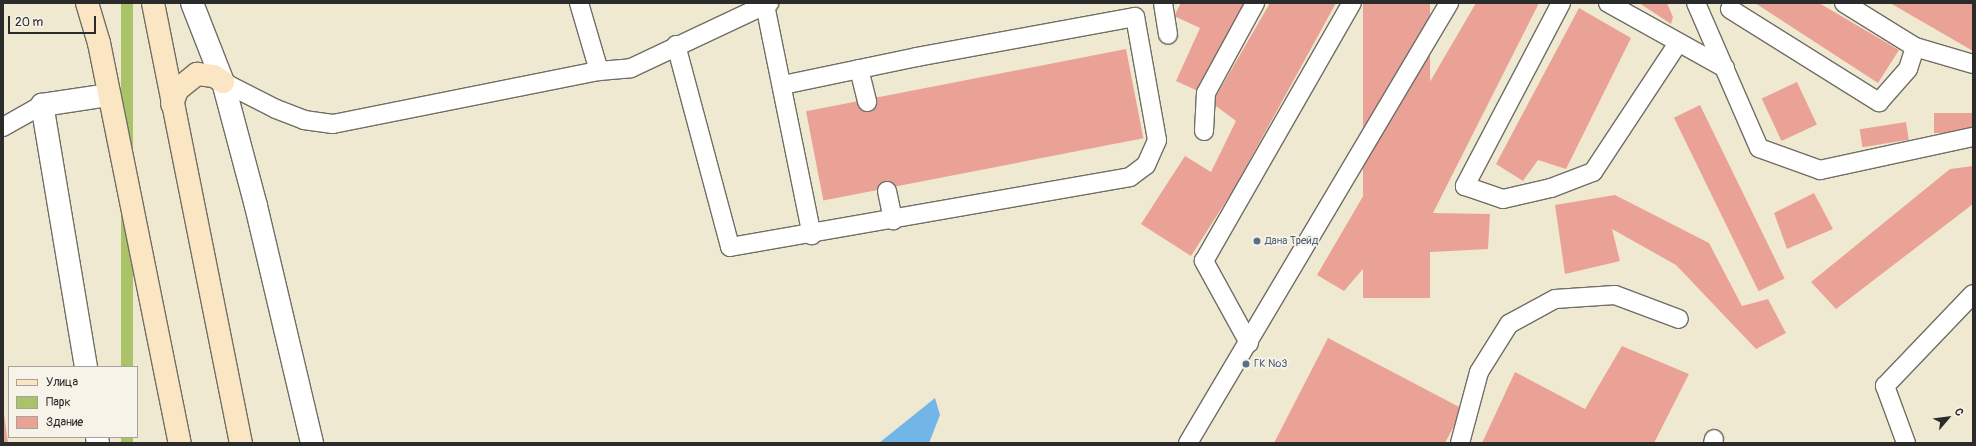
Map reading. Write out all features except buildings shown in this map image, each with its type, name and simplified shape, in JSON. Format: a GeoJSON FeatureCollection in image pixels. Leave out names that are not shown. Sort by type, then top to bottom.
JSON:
{"type":"FeatureCollection","features":[{"type":"Feature","properties":{"kind":"main road"},"geometry":{"type":"LineString","coordinates":[[87,3],[99,43],[108,95],[180,443]]}},
{"type":"Feature","properties":{"kind":"main road"},"geometry":{"type":"LineString","coordinates":[[153,3],[241,443]]}},
{"type":"Feature","properties":{"kind":"main road"},"geometry":{"type":"LineString","coordinates":[[172,104],[178,90],[197,74],[214,76],[223,82]]}},
{"type":"Feature","properties":{"kind":"street"},"geometry":{"type":"LineString","coordinates":[[192,3],[223,82],[258,214],[312,443]]}},
{"type":"Feature","properties":{"kind":"street"},"geometry":{"type":"LineString","coordinates":[[86,366],[42,105],[108,95]]}},
{"type":"Feature","properties":{"kind":"lane"},"geometry":{"type":"LineString","coordinates":[[579,3],[600,71]]}},
{"type":"Feature","properties":{"kind":"lane"},"geometry":{"type":"LineString","coordinates":[[1163,3],[1168,35]]}},
{"type":"Feature","properties":{"kind":"lane"},"geometry":{"type":"LineString","coordinates":[[1204,131],[1206,93],[1255,3]]}},
{"type":"Feature","properties":{"kind":"lane"},"geometry":{"type":"LineString","coordinates":[[1248,344],[1204,260],[1352,3]]}},
{"type":"Feature","properties":{"kind":"lane"},"geometry":{"type":"LineString","coordinates":[[1188,443],[1449,3]]}},
{"type":"Feature","properties":{"kind":"lane"},"geometry":{"type":"LineString","coordinates":[[1561,3],[1465,186],[1504,199],[1551,188],[1593,172],[1678,43]]}},
{"type":"Feature","properties":{"kind":"lane"},"geometry":{"type":"LineString","coordinates":[[1608,3],[1725,68]]}},
{"type":"Feature","properties":{"kind":"lane"},"geometry":{"type":"LineString","coordinates":[[1696,3],[1759,148],[1820,170],[1973,137]]}},
{"type":"Feature","properties":{"kind":"lane"},"geometry":{"type":"LineString","coordinates":[[1844,3],[1915,47],[1973,64]]}},
{"type":"Feature","properties":{"kind":"lane"},"geometry":{"type":"LineString","coordinates":[[223,82],[276,109],[304,120],[333,124],[600,71],[631,68],[767,4],[812,235]]}},
{"type":"Feature","properties":{"kind":"lane"},"geometry":{"type":"LineString","coordinates":[[1730,9],[1879,102],[1908,69],[1915,47]]}},
{"type":"Feature","properties":{"kind":"lane"},"geometry":{"type":"LineString","coordinates":[[676,46],[730,247],[812,235],[1130,176],[1146,165],[1157,140],[1135,17],[859,69],[783,85]]}},
{"type":"Feature","properties":{"kind":"lane"},"geometry":{"type":"LineString","coordinates":[[859,69],[867,102]]}},
{"type":"Feature","properties":{"kind":"lane"},"geometry":{"type":"LineString","coordinates":[[3,127],[42,105]]}},
{"type":"Feature","properties":{"kind":"lane"},"geometry":{"type":"LineString","coordinates":[[887,191],[893,220]]}},
{"type":"Feature","properties":{"kind":"lane"},"geometry":{"type":"LineString","coordinates":[[1906,443],[1885,386],[1973,294]]}},
{"type":"Feature","properties":{"kind":"lane"},"geometry":{"type":"LineString","coordinates":[[1460,443],[1479,372],[1509,324],[1555,299],[1616,295],[1679,319]]}},
{"type":"Feature","properties":{"kind":"green space"},"geometry":{"type":"Polygon","coordinates":[[[121,3],[133,3],[133,366],[121,366],[121,3]]]}},
{"type":"Feature","properties":{"kind":"green space"},"geometry":{"type":"Polygon","coordinates":[[[121,438],[133,438],[133,443],[121,443],[121,438]]]}},
{"type":"Feature","properties":{"kind":"water"},"geometry":{"type":"Polygon","coordinates":[[[935,398],[940,415],[929,443],[879,443],[935,398]]]}},
{"type":"Feature","properties":{"kind":"place","name":"Дана Трейд"},"geometry":{"type":"Point","coordinates":[1257,241]}},
{"type":"Feature","properties":{"kind":"place","name":"ГК №3"},"geometry":{"type":"Point","coordinates":[1246,364]}}]}
